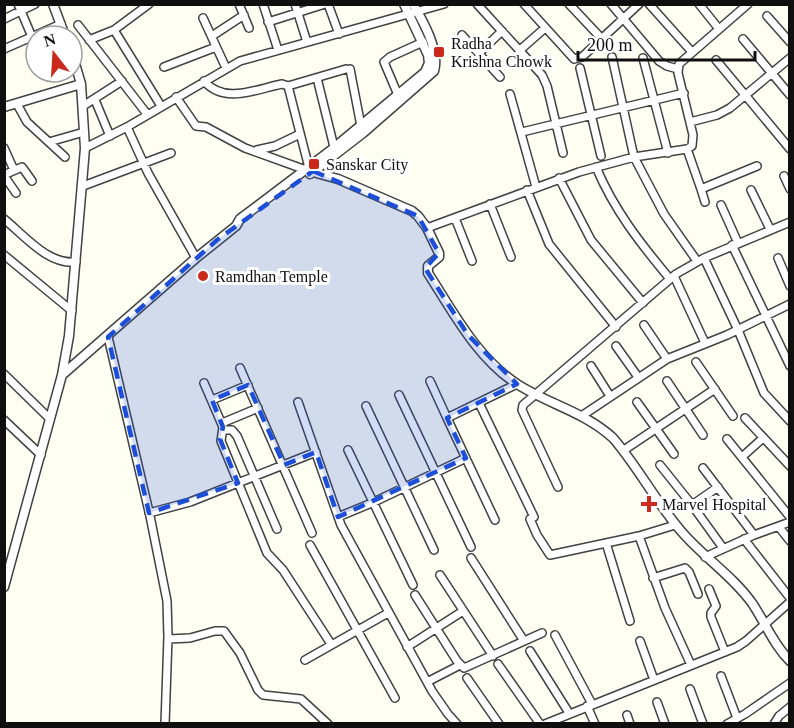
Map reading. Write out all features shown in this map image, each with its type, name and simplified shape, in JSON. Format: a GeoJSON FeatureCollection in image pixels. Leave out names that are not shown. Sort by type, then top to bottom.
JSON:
{"type":"FeatureCollection","features":[{"type":"Feature","properties":{"kind":"street"},"geometry":{"type":"LineString","coordinates":[[4,19],[20,8],[35,4]]}},
{"type":"Feature","properties":{"kind":"street"},"geometry":{"type":"LineString","coordinates":[[53,4],[61,24]]}},
{"type":"Feature","properties":{"kind":"street"},"geometry":{"type":"LineString","coordinates":[[89,40],[114,30],[149,4]]}},
{"type":"Feature","properties":{"kind":"street"},"geometry":{"type":"LineString","coordinates":[[239,4],[249,28]]}},
{"type":"Feature","properties":{"kind":"street"},"geometry":{"type":"LineString","coordinates":[[263,4],[278,50]]}},
{"type":"Feature","properties":{"kind":"street"},"geometry":{"type":"LineString","coordinates":[[295,4],[307,42]]}},
{"type":"Feature","properties":{"kind":"street"},"geometry":{"type":"LineString","coordinates":[[268,22],[326,4],[339,34]]}},
{"type":"Feature","properties":{"kind":"street"},"geometry":{"type":"LineString","coordinates":[[62,375],[108,337],[195,258],[239,223],[240,219],[398,104],[434,71],[434,54],[414,10],[404,4]]}},
{"type":"Feature","properties":{"kind":"street"},"geometry":{"type":"LineString","coordinates":[[85,148],[127,127],[240,61],[339,34],[414,10],[444,4]]}},
{"type":"Feature","properties":{"kind":"street"},"geometry":{"type":"LineString","coordinates":[[477,4],[545,80],[563,153]]}},
{"type":"Feature","properties":{"kind":"street"},"geometry":{"type":"LineString","coordinates":[[524,4],[574,59],[582,57],[639,4]]}},
{"type":"Feature","properties":{"kind":"street"},"geometry":{"type":"LineString","coordinates":[[569,4],[602,39]]}},
{"type":"Feature","properties":{"kind":"street"},"geometry":{"type":"LineString","coordinates":[[611,4],[659,61],[678,69]]}},
{"type":"Feature","properties":{"kind":"street"},"geometry":{"type":"LineString","coordinates":[[649,4],[692,52]]}},
{"type":"Feature","properties":{"kind":"street"},"geometry":{"type":"LineString","coordinates":[[699,4],[719,29]]}},
{"type":"Feature","properties":{"kind":"street"},"geometry":{"type":"LineString","coordinates":[[428,228],[559,178],[634,158],[687,149],[693,141],[678,69],[682,60],[748,4]]}},
{"type":"Feature","properties":{"kind":"street"},"geometry":{"type":"LineString","coordinates":[[20,8],[27,24]]}},
{"type":"Feature","properties":{"kind":"street"},"geometry":{"type":"LineString","coordinates":[[335,152],[361,126],[428,68],[428,55],[414,10]]}},
{"type":"Feature","properties":{"kind":"street"},"geometry":{"type":"LineString","coordinates":[[212,36],[244,15]]}},
{"type":"Feature","properties":{"kind":"street"},"geometry":{"type":"LineString","coordinates":[[767,16],[789,42]]}},
{"type":"Feature","properties":{"kind":"street"},"geometry":{"type":"LineString","coordinates":[[203,18],[226,68]]}},
{"type":"Feature","properties":{"kind":"street"},"geometry":{"type":"LineString","coordinates":[[520,50],[545,28]]}},
{"type":"Feature","properties":{"kind":"street"},"geometry":{"type":"LineString","coordinates":[[114,30],[161,106]]}},
{"type":"Feature","properties":{"kind":"street"},"geometry":{"type":"LineString","coordinates":[[479,53],[502,31]]}},
{"type":"Feature","properties":{"kind":"street"},"geometry":{"type":"LineString","coordinates":[[84,33],[147,114]]}},
{"type":"Feature","properties":{"kind":"street"},"geometry":{"type":"LineString","coordinates":[[462,35],[500,77]]}},
{"type":"Feature","properties":{"kind":"street"},"geometry":{"type":"LineString","coordinates":[[743,39],[789,95]]}},
{"type":"Feature","properties":{"kind":"street"},"geometry":{"type":"LineString","coordinates":[[4,49],[24,40]]}},
{"type":"Feature","properties":{"kind":"street"},"geometry":{"type":"LineString","coordinates":[[398,95],[384,62],[423,42]]}},
{"type":"Feature","properties":{"kind":"street"},"geometry":{"type":"LineString","coordinates":[[164,68],[216,47]]}},
{"type":"Feature","properties":{"kind":"street"},"geometry":{"type":"LineString","coordinates":[[612,57],[634,158],[664,214],[700,260],[738,330],[764,393],[789,421]]}},
{"type":"Feature","properties":{"kind":"street"},"geometry":{"type":"LineString","coordinates":[[643,58],[668,153]]}},
{"type":"Feature","properties":{"kind":"street"},"geometry":{"type":"LineString","coordinates":[[690,122],[723,112],[746,96],[789,58]]}},
{"type":"Feature","properties":{"kind":"street"},"geometry":{"type":"LineString","coordinates":[[716,60],[789,149]]}},
{"type":"Feature","properties":{"kind":"street"},"geometry":{"type":"LineString","coordinates":[[580,68],[601,156]]}},
{"type":"Feature","properties":{"kind":"street"},"geometry":{"type":"LineString","coordinates":[[204,81],[218,92],[230,95],[282,84],[288,86],[348,69],[361,126]]}},
{"type":"Feature","properties":{"kind":"street"},"geometry":{"type":"LineString","coordinates":[[317,78],[335,152]]}},
{"type":"Feature","properties":{"kind":"street"},"geometry":{"type":"LineString","coordinates":[[83,106],[123,81]]}},
{"type":"Feature","properties":{"kind":"street"},"geometry":{"type":"LineString","coordinates":[[4,107],[81,84],[85,148],[72,312],[62,375],[4,587]]}},
{"type":"Feature","properties":{"kind":"street"},"geometry":{"type":"LineString","coordinates":[[288,86],[309,170]]}},
{"type":"Feature","properties":{"kind":"street"},"geometry":{"type":"LineString","coordinates":[[510,93],[536,187]]}},
{"type":"Feature","properties":{"kind":"street"},"geometry":{"type":"LineString","coordinates":[[522,132],[684,93]]}},
{"type":"Feature","properties":{"kind":"street"},"geometry":{"type":"LineString","coordinates":[[176,97],[196,126],[206,127],[256,152],[349,183],[418,216],[428,228],[439,257],[428,266],[428,273],[468,335],[497,368],[517,384],[583,415],[603,428],[624,450],[675,525],[744,594],[789,661]]}},
{"type":"Feature","properties":{"kind":"street"},"geometry":{"type":"LineString","coordinates":[[95,100],[110,136]]}},
{"type":"Feature","properties":{"kind":"street"},"geometry":{"type":"LineString","coordinates":[[17,104],[24,118],[65,157]]}},
{"type":"Feature","properties":{"kind":"street"},"geometry":{"type":"LineString","coordinates":[[127,127],[143,163],[195,258]]}},
{"type":"Feature","properties":{"kind":"street"},"geometry":{"type":"LineString","coordinates":[[49,142],[84,132]]}},
{"type":"Feature","properties":{"kind":"street"},"geometry":{"type":"LineString","coordinates":[[256,152],[300,134]]}},
{"type":"Feature","properties":{"kind":"street"},"geometry":{"type":"LineString","coordinates":[[4,148],[14,170]]}},
{"type":"Feature","properties":{"kind":"street"},"geometry":{"type":"LineString","coordinates":[[687,149],[705,202]]}},
{"type":"Feature","properties":{"kind":"street"},"geometry":{"type":"LineString","coordinates":[[83,186],[171,153]]}},
{"type":"Feature","properties":{"kind":"street"},"geometry":{"type":"LineString","coordinates":[[700,189],[758,166]]}},
{"type":"Feature","properties":{"kind":"street"},"geometry":{"type":"LineString","coordinates":[[596,167],[623,220],[672,277],[705,343]]}},
{"type":"Feature","properties":{"kind":"street"},"geometry":{"type":"LineString","coordinates":[[16,193],[5,175],[23,168],[32,181]]}},
{"type":"Feature","properties":{"kind":"street"},"geometry":{"type":"LineString","coordinates":[[784,176],[789,189]]}},
{"type":"Feature","properties":{"kind":"street"},"geometry":{"type":"LineString","coordinates":[[559,178],[591,240],[643,303]]}},
{"type":"Feature","properties":{"kind":"street"},"geometry":{"type":"LineString","coordinates":[[527,190],[549,244],[616,327]]}},
{"type":"Feature","properties":{"kind":"street"},"geometry":{"type":"LineString","coordinates":[[751,190],[770,229]]}},
{"type":"Feature","properties":{"kind":"street"},"geometry":{"type":"LineString","coordinates":[[490,204],[511,257]]}},
{"type":"Feature","properties":{"kind":"street"},"geometry":{"type":"LineString","coordinates":[[721,205],[735,244],[789,366]]}},
{"type":"Feature","properties":{"kind":"street"},"geometry":{"type":"LineString","coordinates":[[455,218],[472,261]]}},
{"type":"Feature","properties":{"kind":"street"},"geometry":{"type":"LineString","coordinates":[[4,219],[50,257],[61,262],[76,262]]}},
{"type":"Feature","properties":{"kind":"street"},"geometry":{"type":"LineString","coordinates":[[558,487],[522,407],[672,277],[700,260],[789,222]]}},
{"type":"Feature","properties":{"kind":"street"},"geometry":{"type":"LineString","coordinates":[[4,255],[72,312]]}},
{"type":"Feature","properties":{"kind":"street"},"geometry":{"type":"LineString","coordinates":[[778,258],[789,286]]}},
{"type":"Feature","properties":{"kind":"street"},"geometry":{"type":"LineString","coordinates":[[583,415],[667,359],[738,330],[789,304]]}},
{"type":"Feature","properties":{"kind":"street"},"geometry":{"type":"LineString","coordinates":[[644,325],[667,359]]}},
{"type":"Feature","properties":{"kind":"street"},"geometry":{"type":"LineString","coordinates":[[108,337],[167,602],[165,723]]}},
{"type":"Feature","properties":{"kind":"street"},"geometry":{"type":"LineString","coordinates":[[616,346],[638,377]]}},
{"type":"Feature","properties":{"kind":"street"},"geometry":{"type":"LineString","coordinates":[[696,362],[733,416]]}},
{"type":"Feature","properties":{"kind":"street"},"geometry":{"type":"LineString","coordinates":[[591,366],[610,396]]}},
{"type":"Feature","properties":{"kind":"street"},"geometry":{"type":"LineString","coordinates":[[240,368],[312,533]]}},
{"type":"Feature","properties":{"kind":"street"},"geometry":{"type":"LineString","coordinates":[[4,374],[50,419]]}},
{"type":"Feature","properties":{"kind":"street"},"geometry":{"type":"LineString","coordinates":[[430,381],[495,520]]}},
{"type":"Feature","properties":{"kind":"street"},"geometry":{"type":"LineString","coordinates":[[667,381],[704,435]]}},
{"type":"Feature","properties":{"kind":"street"},"geometry":{"type":"LineString","coordinates":[[204,383],[223,426],[221,441],[267,553],[283,570],[331,644]]}},
{"type":"Feature","properties":{"kind":"street"},"geometry":{"type":"LineString","coordinates":[[447,418],[517,384]]}},
{"type":"Feature","properties":{"kind":"street"},"geometry":{"type":"LineString","coordinates":[[212,400],[248,385]]}},
{"type":"Feature","properties":{"kind":"street"},"geometry":{"type":"LineString","coordinates":[[624,450],[715,389]]}},
{"type":"Feature","properties":{"kind":"street"},"geometry":{"type":"LineString","coordinates":[[399,395],[471,546]]}},
{"type":"Feature","properties":{"kind":"street"},"geometry":{"type":"LineString","coordinates":[[298,402],[338,517],[427,682],[456,723]]}},
{"type":"Feature","properties":{"kind":"street"},"geometry":{"type":"LineString","coordinates":[[637,402],[674,454]]}},
{"type":"Feature","properties":{"kind":"street"},"geometry":{"type":"LineString","coordinates":[[479,403],[532,518],[537,535],[550,555],[639,536],[675,525]]}},
{"type":"Feature","properties":{"kind":"street"},"geometry":{"type":"LineString","coordinates":[[366,406],[434,550]]}},
{"type":"Feature","properties":{"kind":"street"},"geometry":{"type":"LineString","coordinates":[[223,426],[258,408]]}},
{"type":"Feature","properties":{"kind":"street"},"geometry":{"type":"LineString","coordinates":[[745,418],[789,466]]}},
{"type":"Feature","properties":{"kind":"street"},"geometry":{"type":"LineString","coordinates":[[4,420],[41,455]]}},
{"type":"Feature","properties":{"kind":"street"},"geometry":{"type":"LineString","coordinates":[[223,426],[235,432],[277,529]]}},
{"type":"Feature","properties":{"kind":"street"},"geometry":{"type":"LineString","coordinates":[[742,457],[763,438]]}},
{"type":"Feature","properties":{"kind":"street"},"geometry":{"type":"LineString","coordinates":[[727,439],[789,517]]}},
{"type":"Feature","properties":{"kind":"street"},"geometry":{"type":"LineString","coordinates":[[348,450],[413,585]]}},
{"type":"Feature","properties":{"kind":"street"},"geometry":{"type":"LineString","coordinates":[[149,513],[194,501],[316,452]]}},
{"type":"Feature","properties":{"kind":"street"},"geometry":{"type":"LineString","coordinates":[[338,517],[466,458]]}},
{"type":"Feature","properties":{"kind":"street"},"geometry":{"type":"LineString","coordinates":[[660,465],[723,548]]}},
{"type":"Feature","properties":{"kind":"street"},"geometry":{"type":"LineString","coordinates":[[704,468],[754,535]]}},
{"type":"Feature","properties":{"kind":"street"},"geometry":{"type":"LineString","coordinates":[[692,505],[718,487]]}},
{"type":"Feature","properties":{"kind":"street"},"geometry":{"type":"LineString","coordinates":[[705,557],[789,522]]}},
{"type":"Feature","properties":{"kind":"street"},"geometry":{"type":"LineString","coordinates":[[779,526],[789,540]]}},
{"type":"Feature","properties":{"kind":"street"},"geometry":{"type":"LineString","coordinates":[[639,536],[653,578],[691,665]]}},
{"type":"Feature","properties":{"kind":"street"},"geometry":{"type":"LineString","coordinates":[[545,723],[747,641],[789,600],[744,539]]}},
{"type":"Feature","properties":{"kind":"street"},"geometry":{"type":"LineString","coordinates":[[606,543],[630,621]]}},
{"type":"Feature","properties":{"kind":"street"},"geometry":{"type":"LineString","coordinates":[[310,546],[395,698]]}},
{"type":"Feature","properties":{"kind":"street"},"geometry":{"type":"LineString","coordinates":[[471,558],[525,641]]}},
{"type":"Feature","properties":{"kind":"street"},"geometry":{"type":"LineString","coordinates":[[653,578],[685,568],[698,594]]}},
{"type":"Feature","properties":{"kind":"street"},"geometry":{"type":"LineString","coordinates":[[440,575],[493,656]]}},
{"type":"Feature","properties":{"kind":"street"},"geometry":{"type":"LineString","coordinates":[[709,589],[716,606],[711,617],[724,652]]}},
{"type":"Feature","properties":{"kind":"street"},"geometry":{"type":"LineString","coordinates":[[415,595],[460,665],[466,668],[542,633]]}},
{"type":"Feature","properties":{"kind":"street"},"geometry":{"type":"LineString","coordinates":[[407,647],[464,611]]}},
{"type":"Feature","properties":{"kind":"street"},"geometry":{"type":"LineString","coordinates":[[305,660],[388,613]]}},
{"type":"Feature","properties":{"kind":"street"},"geometry":{"type":"LineString","coordinates":[[168,639],[190,638],[215,631],[224,631],[240,653],[258,690],[263,695],[301,699],[328,723]]}},
{"type":"Feature","properties":{"kind":"street"},"geometry":{"type":"LineString","coordinates":[[555,635],[589,705],[595,723]]}},
{"type":"Feature","properties":{"kind":"street"},"geometry":{"type":"LineString","coordinates":[[639,641],[654,680]]}},
{"type":"Feature","properties":{"kind":"street"},"geometry":{"type":"LineString","coordinates":[[530,651],[569,713]]}},
{"type":"Feature","properties":{"kind":"street"},"geometry":{"type":"LineString","coordinates":[[498,664],[540,723]]}},
{"type":"Feature","properties":{"kind":"street"},"geometry":{"type":"LineString","coordinates":[[427,682],[460,665]]}},
{"type":"Feature","properties":{"kind":"street"},"geometry":{"type":"LineString","coordinates":[[721,676],[737,718]]}},
{"type":"Feature","properties":{"kind":"street"},"geometry":{"type":"LineString","coordinates":[[467,678],[499,723]]}},
{"type":"Feature","properties":{"kind":"street"},"geometry":{"type":"LineString","coordinates":[[727,723],[789,683]]}},
{"type":"Feature","properties":{"kind":"street"},"geometry":{"type":"LineString","coordinates":[[690,689],[703,723]]}},
{"type":"Feature","properties":{"kind":"street"},"geometry":{"type":"LineString","coordinates":[[657,702],[665,723]]}},
{"type":"Feature","properties":{"kind":"street"},"geometry":{"type":"LineString","coordinates":[[774,723],[789,707]]}},
{"type":"Feature","properties":{"kind":"street"},"geometry":{"type":"LineString","coordinates":[[627,715],[630,723]]}},
{"type":"Feature","properties":{"kind":"highlighted area"},"geometry":{"type":"Polygon","coordinates":[[[313,171],[418,216],[439,253],[425,268],[468,335],[517,384],[447,418],[466,458],[338,517],[316,452],[284,465],[248,385],[212,400],[223,427],[220,439],[238,483],[149,513],[108,337],[217,240],[313,171]]]}},
{"type":"Feature","properties":{"kind":"place","name":"Radha Krishna Chowk"},"geometry":{"type":"Point","coordinates":[439,52]}},
{"type":"Feature","properties":{"kind":"place","name":"Sanskar City"},"geometry":{"type":"Point","coordinates":[314,164]}},
{"type":"Feature","properties":{"kind":"place","name":"Ramdhan Temple"},"geometry":{"type":"Point","coordinates":[203,276]}},
{"type":"Feature","properties":{"kind":"place","name":"Marvel Hospital"},"geometry":{"type":"Point","coordinates":[649,504]}}]}
